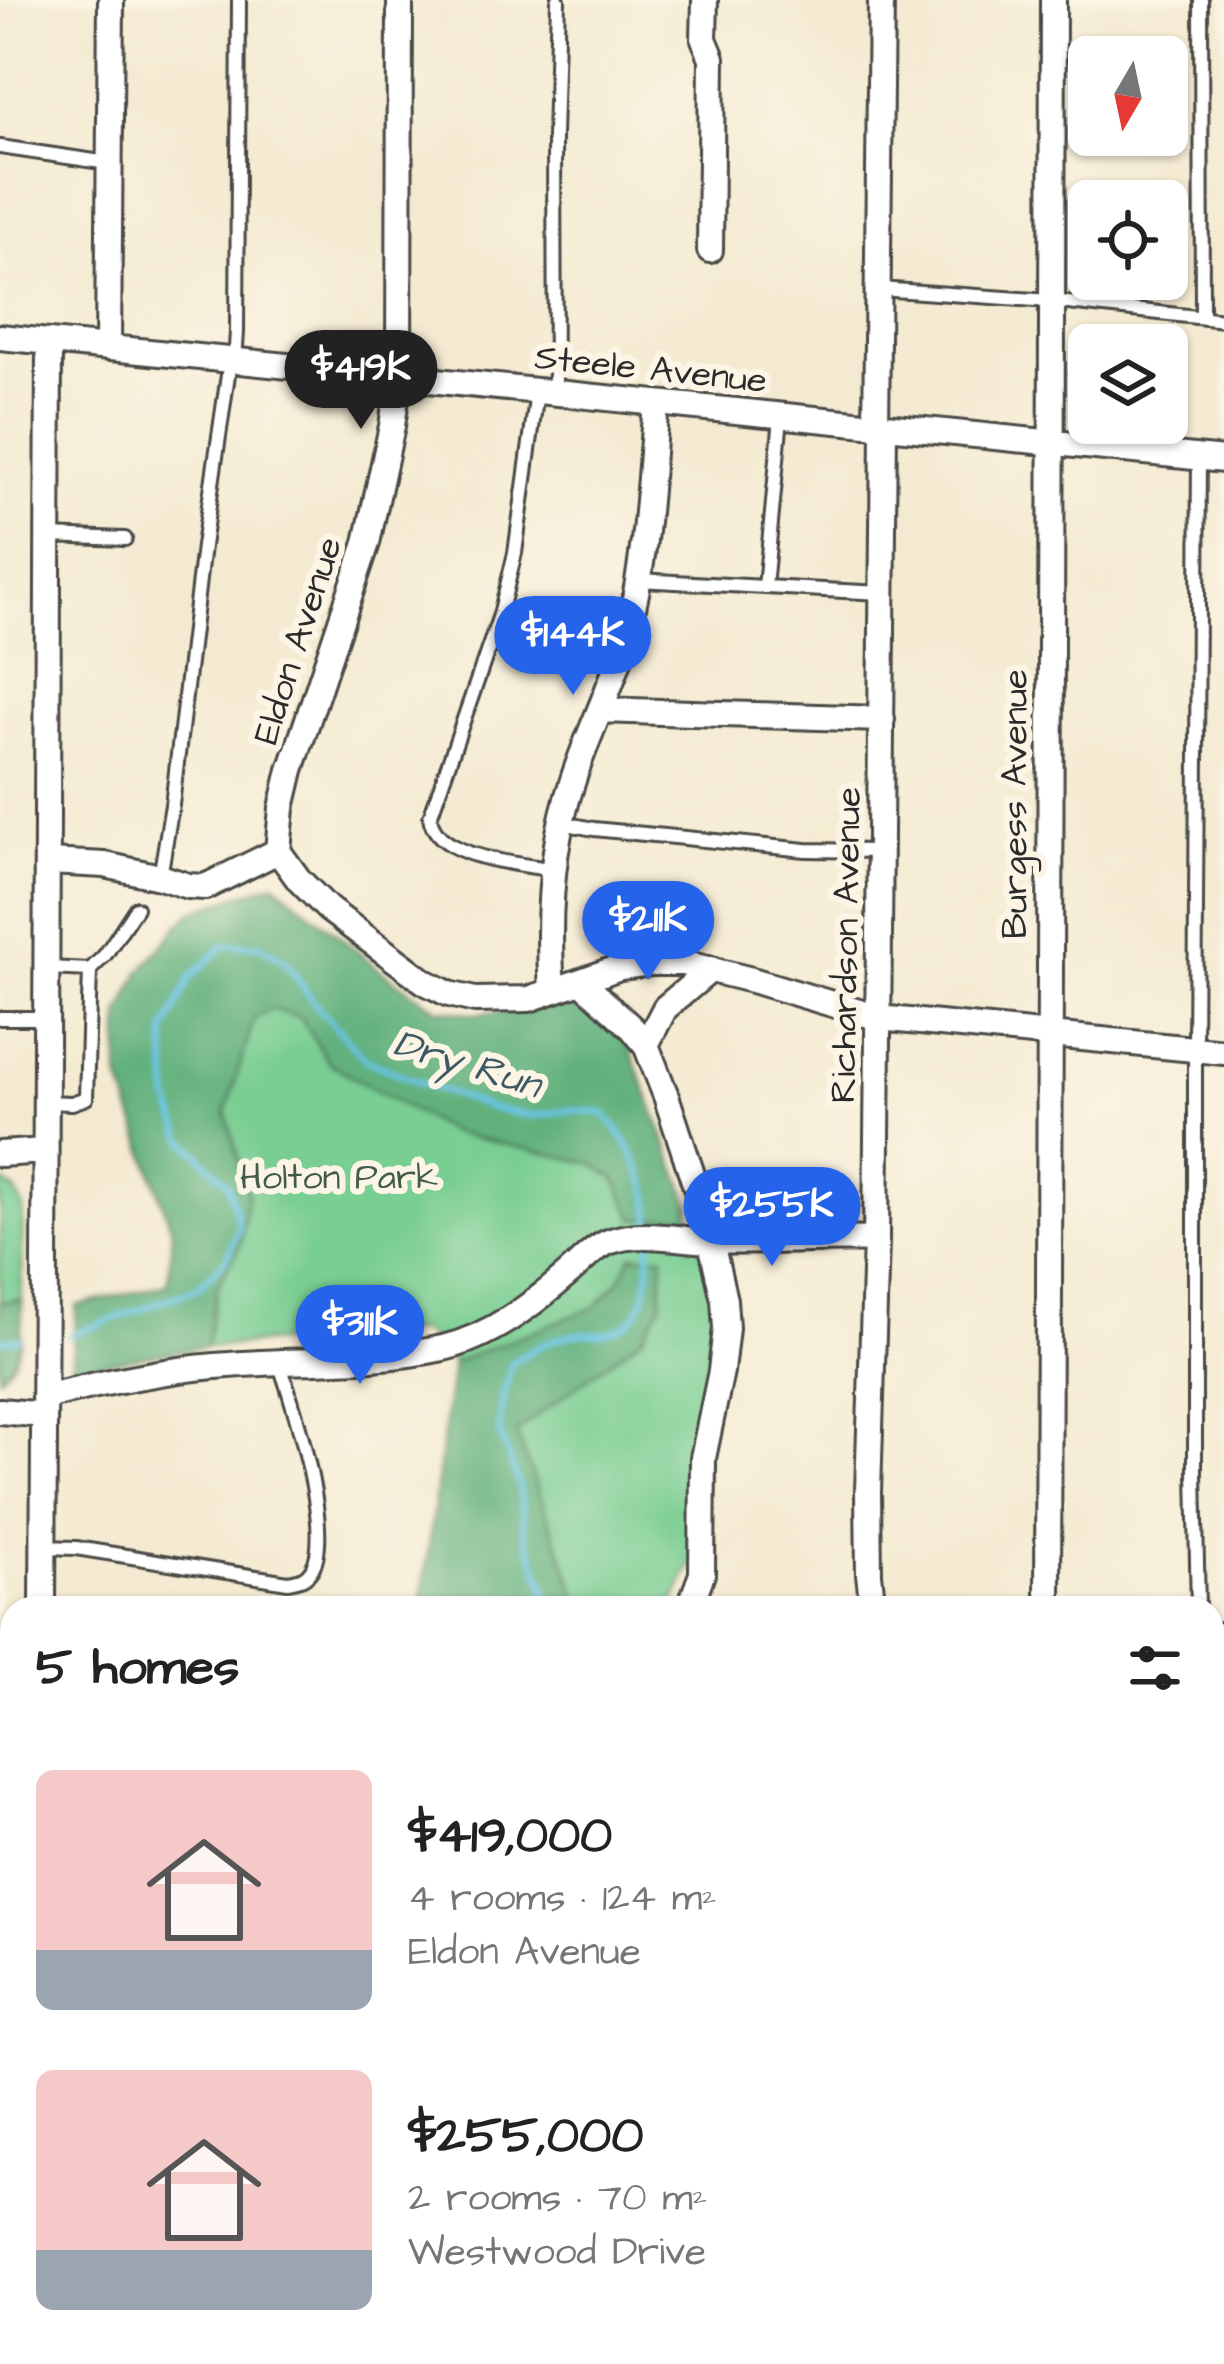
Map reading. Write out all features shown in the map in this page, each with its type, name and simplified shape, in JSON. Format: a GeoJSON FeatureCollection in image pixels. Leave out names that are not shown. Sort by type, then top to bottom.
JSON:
{"type":"FeatureCollection","features":[{"type":"Feature","properties":{"kind":"street"},"geometry":{"type":"LineString","coordinates":[[108,348],[111,0]]}},
{"type":"Feature","properties":{"kind":"street","name":"Eldon Avenue"},"geometry":{"type":"LineString","coordinates":[[278,850],[291,770],[368,543],[392,427],[399,378],[400,0]]}},
{"type":"Feature","properties":{"kind":"street"},"geometry":{"type":"LineString","coordinates":[[705,0],[704,39],[712,58],[710,250]]}},
{"type":"Feature","properties":{"kind":"street","name":"Richardson Avenue"},"geometry":{"type":"LineString","coordinates":[[872,1596],[868,1473],[876,1240],[883,593],[878,290],[881,0]]}},
{"type":"Feature","properties":{"kind":"street","name":"Burgess Avenue"},"geometry":{"type":"LineString","coordinates":[[1048,1596],[1053,0]]}},
{"type":"Feature","properties":{"kind":"street","name":"Steele Avenue"},"geometry":{"type":"LineString","coordinates":[[0,337],[1211,459]]}},
{"type":"Feature","properties":{"kind":"street"},"geometry":{"type":"LineString","coordinates":[[43,1596],[49,342]]}},
{"type":"Feature","properties":{"kind":"street"},"geometry":{"type":"LineString","coordinates":[[552,990],[553,870],[561,823],[619,662],[639,580],[656,404]]}},
{"type":"Feature","properties":{"kind":"street"},"geometry":{"type":"LineString","coordinates":[[600,710],[882,719]]}},
{"type":"Feature","properties":{"kind":"street"},"geometry":{"type":"LineString","coordinates":[[49,862],[105,866],[206,887],[278,850],[328,909],[425,982],[475,1000],[529,999],[620,967],[683,963],[879,1018],[1224,1052]]}},
{"type":"Feature","properties":{"kind":"street"},"geometry":{"type":"LineString","coordinates":[[646,1046],[665,1008],[712,969]]}},
{"type":"Feature","properties":{"kind":"street"},"geometry":{"type":"LineString","coordinates":[[581,980],[646,1046],[712,1241],[724,1300],[722,1371],[703,1457],[702,1574],[694,1596]]}},
{"type":"Feature","properties":{"kind":"street"},"geometry":{"type":"LineString","coordinates":[[0,1154],[44,1150]]}},
{"type":"Feature","properties":{"kind":"street"},"geometry":{"type":"LineString","coordinates":[[0,1411],[44,1406],[117,1379],[214,1366],[416,1354],[455,1345],[492,1330],[612,1240],[876,1240]]}},
{"type":"Feature","properties":{"kind":"lane"},"geometry":{"type":"LineString","coordinates":[[160,877],[202,545],[237,332],[239,0]]}},
{"type":"Feature","properties":{"kind":"lane"},"geometry":{"type":"LineString","coordinates":[[553,870],[450,847],[432,830],[430,818],[500,615],[546,393],[558,0]]}},
{"type":"Feature","properties":{"kind":"lane"},"geometry":{"type":"LineString","coordinates":[[1201,0],[1202,317]]}},
{"type":"Feature","properties":{"kind":"lane"},"geometry":{"type":"LineString","coordinates":[[0,147],[110,163]]}},
{"type":"Feature","properties":{"kind":"lane"},"geometry":{"type":"LineString","coordinates":[[878,290],[1051,301],[1224,320]]}},
{"type":"Feature","properties":{"kind":"lane"},"geometry":{"type":"LineString","coordinates":[[765,587],[781,417]]}},
{"type":"Feature","properties":{"kind":"lane"},"geometry":{"type":"LineString","coordinates":[[1198,1596],[1195,1049],[1211,459]]}},
{"type":"Feature","properties":{"kind":"lane"},"geometry":{"type":"LineString","coordinates":[[49,536],[125,539]]}},
{"type":"Feature","properties":{"kind":"lane"},"geometry":{"type":"LineString","coordinates":[[639,580],[883,593]]}},
{"type":"Feature","properties":{"kind":"lane"},"geometry":{"type":"LineString","coordinates":[[561,823],[787,848],[881,851]]}},
{"type":"Feature","properties":{"kind":"lane"},"geometry":{"type":"LineString","coordinates":[[45,1102],[72,1103],[86,1098],[90,970],[136,908]]}},
{"type":"Feature","properties":{"kind":"lane"},"geometry":{"type":"LineString","coordinates":[[46,968],[90,970]]}},
{"type":"Feature","properties":{"kind":"lane"},"geometry":{"type":"LineString","coordinates":[[0,1018],[46,1018]]}},
{"type":"Feature","properties":{"kind":"lane"},"geometry":{"type":"LineString","coordinates":[[43,1547],[76,1548],[288,1582],[304,1579],[318,1549],[314,1498],[294,1405],[279,1362]]}},
{"type":"Feature","properties":{"kind":"green space"},"geometry":{"type":"Polygon","coordinates":[[[275,883],[380,970],[438,1009],[476,1014],[569,1006],[598,1011],[624,1034],[691,1206],[689,1217],[635,1219],[615,1178],[592,1163],[452,1133],[329,1063],[301,1018],[272,1009],[254,1019],[226,1112],[248,1193],[240,1244],[217,1287],[206,1347],[71,1368],[77,1306],[168,1284],[172,1230],[119,1075],[120,1015],[140,972],[191,912],[275,883]]]}},
{"type":"Feature","properties":{"kind":"green space","name":"Holton Park"},"geometry":{"type":"Polygon","coordinates":[[[274,921],[660,1157],[715,1286],[718,1350],[694,1559],[677,1596],[578,1596],[516,1432],[422,1331],[183,1349],[182,1213],[128,1059],[179,923],[274,921]]]}},
{"type":"Feature","properties":{"kind":"green space"},"geometry":{"type":"Polygon","coordinates":[[[0,1181],[15,1190],[23,1207],[21,1342],[14,1361],[0,1377],[0,1181]]]}},
{"type":"Feature","properties":{"kind":"green space"},"geometry":{"type":"Polygon","coordinates":[[[632,1255],[663,1256],[661,1305],[643,1336],[516,1432],[578,1596],[423,1596],[452,1363],[595,1307],[620,1280],[632,1255]]]}},
{"type":"Feature","properties":{"kind":"green space"},"geometry":{"type":"Polygon","coordinates":[[[22,1300],[17,1350],[0,1377],[0,1302],[22,1300]]]}},
{"type":"Feature","properties":{"kind":"waterway","name":"Dry Run"},"geometry":{"type":"LineString","coordinates":[[70,1335],[198,1288],[227,1258],[239,1227],[228,1184],[183,1138],[169,1098],[165,1032],[191,977],[225,945],[259,945],[286,962],[314,1003],[365,1059],[490,1108],[533,1116],[569,1110],[604,1113],[639,1166],[651,1227]]}},
{"type":"Feature","properties":{"kind":"waterway","name":"Dry Run"},"geometry":{"type":"LineString","coordinates":[[548,1596],[525,1535],[519,1485],[499,1432],[512,1362],[557,1338],[603,1333],[630,1321],[644,1298],[650,1241]]}},
{"type":"Feature","properties":{"kind":"waterway","name":"Dry Run"},"geometry":{"type":"LineString","coordinates":[[0,1340],[18,1339]]}}]}
